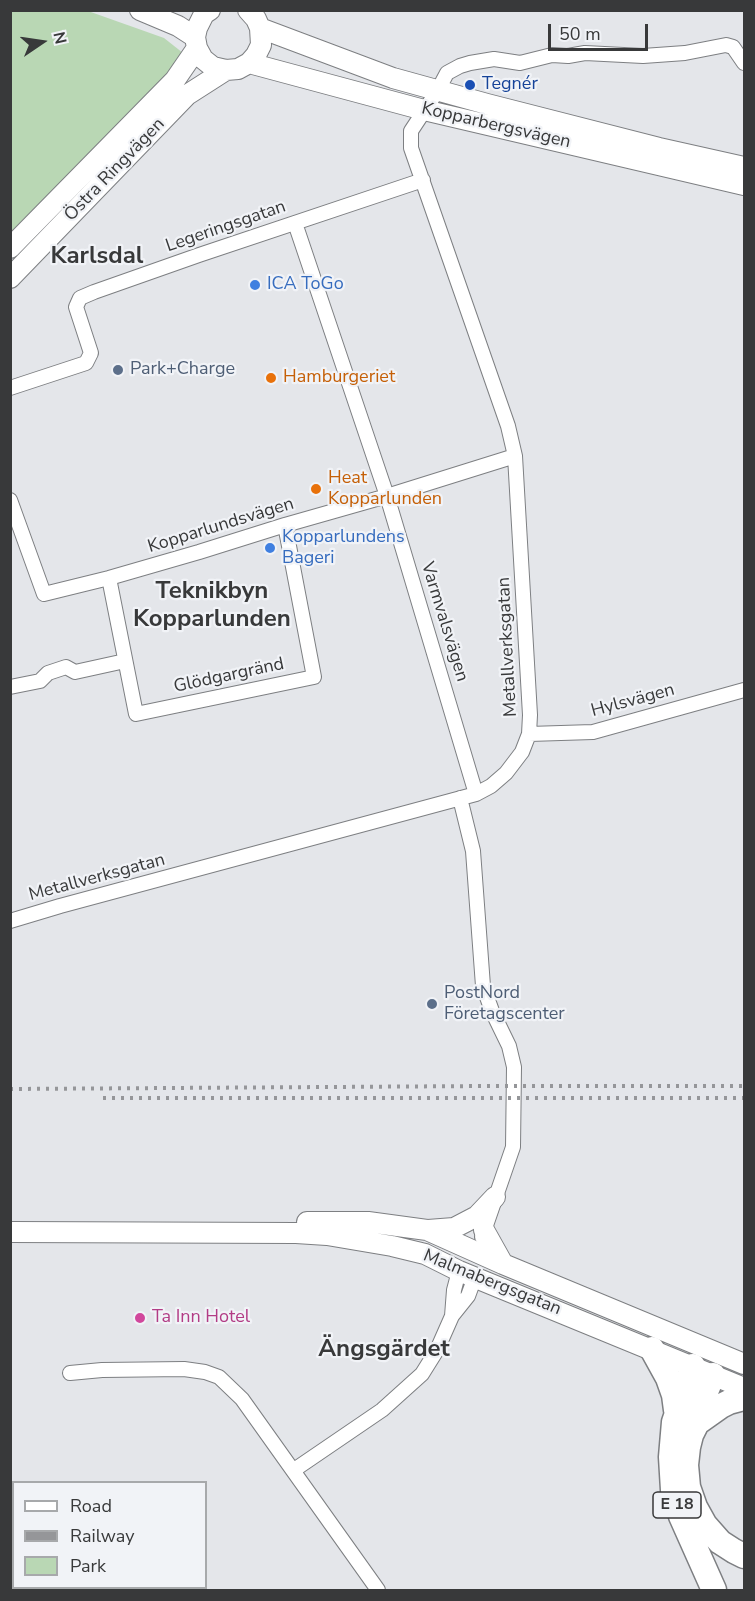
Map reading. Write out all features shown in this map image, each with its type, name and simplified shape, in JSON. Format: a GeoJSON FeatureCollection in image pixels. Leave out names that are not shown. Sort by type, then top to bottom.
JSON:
{"type":"FeatureCollection","features":[{"type":"Feature","properties":{"kind":"highway"},"geometry":{"type":"LineString","coordinates":[[652,1349],[687,1418],[744,1398]]}},
{"type":"Feature","properties":{"kind":"highway","name":"E 18"},"geometry":{"type":"LineString","coordinates":[[707,1360],[705,1394],[687,1418],[673,1430],[671,1457],[673,1490],[681,1516],[714,1590]]}},
{"type":"Feature","properties":{"kind":"highway","name":"E 18"},"geometry":{"type":"LineString","coordinates":[[687,1418],[691,1435],[686,1465],[691,1498],[699,1515],[715,1537],[744,1556]]}},
{"type":"Feature","properties":{"kind":"main road"},"geometry":{"type":"LineString","coordinates":[[249,11],[261,28],[261,45],[256,56],[249,63]]}},
{"type":"Feature","properties":{"kind":"main road"},"geometry":{"type":"LineString","coordinates":[[148,13],[181,20],[207,12]]}},
{"type":"Feature","properties":{"kind":"main road","name":"Östra Ringvägen"},"geometry":{"type":"LineString","coordinates":[[10,248],[175,80],[196,43],[197,28],[207,12]]}},
{"type":"Feature","properties":{"kind":"main road"},"geometry":{"type":"LineString","coordinates":[[148,13],[178,26],[196,43],[203,59],[213,67],[226,70]]}},
{"type":"Feature","properties":{"kind":"main road","name":"Kopparbergsvägen"},"geometry":{"type":"LineString","coordinates":[[261,28],[393,78],[659,148],[744,167]]}},
{"type":"Feature","properties":{"kind":"main road","name":"Kopparbergsvägen"},"geometry":{"type":"LineString","coordinates":[[249,63],[424,110],[744,185]]}},
{"type":"Feature","properties":{"kind":"main road","name":"Östra Ringvägen"},"geometry":{"type":"LineString","coordinates":[[10,278],[188,95],[226,70],[238,69],[249,63]]}},
{"type":"Feature","properties":{"kind":"main road"},"geometry":{"type":"LineString","coordinates":[[426,1230],[454,1228],[477,1216],[495,1197]]}},
{"type":"Feature","properties":{"kind":"main road","name":"Malmabergsgatan"},"geometry":{"type":"LineString","coordinates":[[10,1220],[368,1222],[426,1230],[707,1360],[744,1388]]}},
{"type":"Feature","properties":{"kind":"main road"},"geometry":{"type":"LineString","coordinates":[[484,1230],[503,1264]]}},
{"type":"Feature","properties":{"kind":"main road","name":"Malmabergsgatan"},"geometry":{"type":"LineString","coordinates":[[10,1232],[284,1233],[327,1235],[392,1246],[425,1254],[467,1274],[652,1349],[707,1360],[744,1364]]}},
{"type":"Feature","properties":{"kind":"main road"},"geometry":{"type":"LineString","coordinates":[[467,1274],[476,1253]]}},
{"type":"Feature","properties":{"kind":"street","name":"Metallverksgatan"},"geometry":{"type":"LineString","coordinates":[[11,916],[60,906],[476,794],[491,786],[506,773],[522,752],[529,734],[530,715],[515,456],[505,417],[411,148],[411,131],[447,73],[460,66],[494,59],[520,63],[552,55],[568,56],[585,53],[643,56],[685,53],[726,45],[733,47],[744,63]]}},
{"type":"Feature","properties":{"kind":"street","name":"Legeringsgatan"},"geometry":{"type":"LineString","coordinates":[[10,388],[86,363],[91,353],[76,307],[80,298],[423,180]]}},
{"type":"Feature","properties":{"kind":"street","name":"Varmvalsvägen"},"geometry":{"type":"LineString","coordinates":[[295,223],[387,496],[476,794]]}},
{"type":"Feature","properties":{"kind":"street","name":"Kopparlundsvägen"},"geometry":{"type":"LineString","coordinates":[[10,500],[44,594],[109,578],[515,456]]}},
{"type":"Feature","properties":{"kind":"street","name":"Glödgargränd"},"geometry":{"type":"LineString","coordinates":[[109,578],[136,714],[314,677],[285,525]]}},
{"type":"Feature","properties":{"kind":"street"},"geometry":{"type":"LineString","coordinates":[[10,687],[40,681],[48,673],[66,667],[75,672],[125,661]]}},
{"type":"Feature","properties":{"kind":"street","name":"Hylsvägen"},"geometry":{"type":"LineString","coordinates":[[529,734],[593,732],[744,690]]}},
{"type":"Feature","properties":{"kind":"street"},"geometry":{"type":"LineString","coordinates":[[460,798],[473,851],[483,986],[509,1046],[514,1067],[513,1147],[476,1253]]}},
{"type":"Feature","properties":{"kind":"street"},"geometry":{"type":"LineString","coordinates":[[294,1470],[382,1410],[422,1374],[437,1350],[452,1316],[454,1290],[467,1274]]}},
{"type":"Feature","properties":{"kind":"street"},"geometry":{"type":"LineString","coordinates":[[70,1373],[184,1369],[219,1377],[242,1399],[378,1590]]}},
{"type":"Feature","properties":{"kind":"green space"},"geometry":{"type":"Polygon","coordinates":[[[11,11],[88,11],[164,38],[183,53],[159,83],[11,236],[11,11]]]}},
{"type":"Feature","properties":{"kind":"railway"},"geometry":{"type":"LineString","coordinates":[[10,1089],[744,1086]]}},
{"type":"Feature","properties":{"kind":"railway"},"geometry":{"type":"LineString","coordinates":[[103,1098],[744,1098]]}},
{"type":"Feature","properties":{"kind":"place","name":"Tegnér"},"geometry":{"type":"Point","coordinates":[470,85]}},
{"type":"Feature","properties":{"kind":"place","name":"ICA ToGo"},"geometry":{"type":"Point","coordinates":[255,285]}},
{"type":"Feature","properties":{"kind":"place","name":"Park+Charge"},"geometry":{"type":"Point","coordinates":[118,370]}},
{"type":"Feature","properties":{"kind":"place","name":"Hamburgeriet"},"geometry":{"type":"Point","coordinates":[271,378]}},
{"type":"Feature","properties":{"kind":"place","name":"Heat Kopparlunden"},"geometry":{"type":"Point","coordinates":[316,489]}},
{"type":"Feature","properties":{"kind":"place","name":"Kopparlundens Bageri"},"geometry":{"type":"Point","coordinates":[270,548]}},
{"type":"Feature","properties":{"kind":"place","name":"PostNord Företagscenter"},"geometry":{"type":"Point","coordinates":[432,1004]}},
{"type":"Feature","properties":{"kind":"place","name":"Ta Inn Hotel"},"geometry":{"type":"Point","coordinates":[140,1318]}},
{"type":"Feature","properties":{"kind":"district","name":"Karlsdal"},"geometry":{"type":"Point","coordinates":[97,257]}},
{"type":"Feature","properties":{"kind":"district","name":"Teknikbyn Kopparlunden"},"geometry":{"type":"Point","coordinates":[212,606]}},
{"type":"Feature","properties":{"kind":"district","name":"Ängsgärdet"},"geometry":{"type":"Point","coordinates":[384,1350]}}]}
